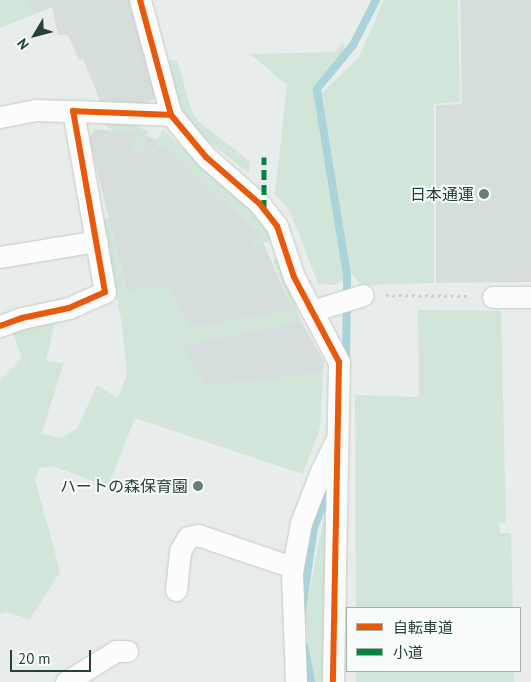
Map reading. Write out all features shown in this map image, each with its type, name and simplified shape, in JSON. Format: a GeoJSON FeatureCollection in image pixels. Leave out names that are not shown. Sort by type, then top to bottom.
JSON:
{"type":"FeatureCollection","features":[{"type":"Feature","properties":{"kind":"street"},"geometry":{"type":"LineString","coordinates":[[140,0],[171,115],[206,157],[259,203],[277,226],[294,277],[339,362],[340,434],[333,682]]}},
{"type":"Feature","properties":{"kind":"street"},"geometry":{"type":"LineString","coordinates":[[0,117],[36,110],[171,115]]}},
{"type":"Feature","properties":{"kind":"street"},"geometry":{"type":"LineString","coordinates":[[0,326],[22,318],[69,308],[105,292],[73,111]]}},
{"type":"Feature","properties":{"kind":"street"},"geometry":{"type":"LineString","coordinates":[[0,257],[97,241]]}},
{"type":"Feature","properties":{"kind":"street"},"geometry":{"type":"LineString","coordinates":[[312,312],[364,295]]}},
{"type":"Feature","properties":{"kind":"street"},"geometry":{"type":"LineString","coordinates":[[493,297],[531,297]]}},
{"type":"Feature","properties":{"kind":"street"},"geometry":{"type":"LineString","coordinates":[[296,682],[293,650],[292,567],[302,523],[320,471],[340,434]]}},
{"type":"Feature","properties":{"kind":"street"},"geometry":{"type":"LineString","coordinates":[[176,590],[180,552],[188,537],[198,534],[292,567]]}},
{"type":"Feature","properties":{"kind":"street"},"geometry":{"type":"LineString","coordinates":[[66,682],[116,651],[127,651]]}},
{"type":"Feature","properties":{"kind":"path"},"geometry":{"type":"LineString","coordinates":[[364,295],[493,297]]}},
{"type":"Feature","properties":{"kind":"shaded area"},"geometry":{"type":"Polygon","coordinates":[[[25,0],[129,0],[155,98],[142,107],[101,103],[83,59],[79,60],[68,35],[58,35],[52,7],[33,15],[25,0]]]}},
{"type":"Feature","properties":{"kind":"shaded area","name":"日本通運"},"geometry":{"type":"Polygon","coordinates":[[[460,0],[531,0],[531,282],[436,283],[436,105],[462,104],[460,0]]]}},
{"type":"Feature","properties":{"kind":"shaded area"},"geometry":{"type":"Polygon","coordinates":[[[95,129],[141,133],[162,142],[260,236],[293,310],[189,328],[168,287],[127,291],[89,139],[95,129]]]}},
{"type":"Feature","properties":{"kind":"shaded area"},"geometry":{"type":"Polygon","coordinates":[[[301,321],[324,361],[323,373],[206,386],[180,345],[301,321]]]}},
{"type":"Feature","properties":{"kind":"green space"},"geometry":{"type":"Polygon","coordinates":[[[0,0],[25,0],[33,15],[0,28],[0,0]]]}},
{"type":"Feature","properties":{"kind":"green space"},"geometry":{"type":"Polygon","coordinates":[[[384,0],[458,0],[460,102],[434,104],[434,283],[362,285],[350,272],[322,93],[359,57],[384,0]]]}},
{"type":"Feature","properties":{"kind":"green space"},"geometry":{"type":"Polygon","coordinates":[[[344,43],[343,52],[315,89],[324,127],[345,280],[334,285],[318,284],[287,207],[275,194],[287,85],[250,54],[335,52],[344,43]]]}},
{"type":"Feature","properties":{"kind":"green space"},"geometry":{"type":"Polygon","coordinates":[[[177,60],[192,112],[199,122],[250,162],[249,173],[197,133],[183,117],[168,61],[177,60]]]}},
{"type":"Feature","properties":{"kind":"green space"},"geometry":{"type":"Polygon","coordinates":[[[106,119],[133,119],[140,128],[148,131],[142,150],[132,153],[137,133],[114,131],[106,126],[106,119]]]}},
{"type":"Feature","properties":{"kind":"green space"},"geometry":{"type":"Polygon","coordinates":[[[163,129],[215,179],[231,189],[271,234],[271,239],[247,253],[260,236],[165,145],[150,156],[163,129]]]}},
{"type":"Feature","properties":{"kind":"green space"},"geometry":{"type":"Polygon","coordinates":[[[109,218],[127,290],[168,287],[189,328],[293,310],[273,260],[279,258],[301,321],[181,345],[206,386],[323,373],[320,428],[303,474],[135,418],[108,486],[52,466],[40,468],[35,479],[60,572],[30,619],[5,612],[0,614],[0,380],[22,358],[12,331],[55,322],[46,361],[64,363],[41,434],[61,438],[77,429],[97,385],[118,398],[127,375],[122,324],[101,220],[109,218]]]}},
{"type":"Feature","properties":{"kind":"green space"},"geometry":{"type":"Polygon","coordinates":[[[418,310],[501,311],[506,523],[499,523],[500,533],[511,533],[513,607],[356,607],[355,395],[419,397],[418,310]]]}},
{"type":"Feature","properties":{"kind":"green space"},"geometry":{"type":"Polygon","coordinates":[[[325,511],[326,682],[313,682],[305,614],[325,511]]]}},
{"type":"Feature","properties":{"kind":"green space"},"geometry":{"type":"Polygon","coordinates":[[[356,672],[514,672],[514,682],[356,682],[356,672]]]}},
{"type":"Feature","properties":{"kind":"waterway"},"geometry":{"type":"LineString","coordinates":[[346,363],[347,275],[317,89],[353,45],[376,0]]}},
{"type":"Feature","properties":{"kind":"waterway"},"geometry":{"type":"LineString","coordinates":[[302,611],[314,527],[330,489]]}},
{"type":"Feature","properties":{"kind":"waterway"},"geometry":{"type":"LineString","coordinates":[[304,645],[311,682]]}},
{"type":"Feature","properties":{"kind":"marked path"},"geometry":{"type":"LineString","coordinates":[[264,157],[264,209]]}},
{"type":"Feature","properties":{"kind":"cycle path"},"geometry":{"type":"LineString","coordinates":[[140,0],[171,115],[206,157],[259,203],[277,226],[294,277],[339,362],[333,682]]}},
{"type":"Feature","properties":{"kind":"cycle path"},"geometry":{"type":"LineString","coordinates":[[0,326],[22,318],[69,308],[105,292],[73,111],[171,115]]}},
{"type":"Feature","properties":{"kind":"place","name":"日本通運"},"geometry":{"type":"Point","coordinates":[484,194]}},
{"type":"Feature","properties":{"kind":"place","name":"ハートの森保育園"},"geometry":{"type":"Point","coordinates":[198,486]}}]}
